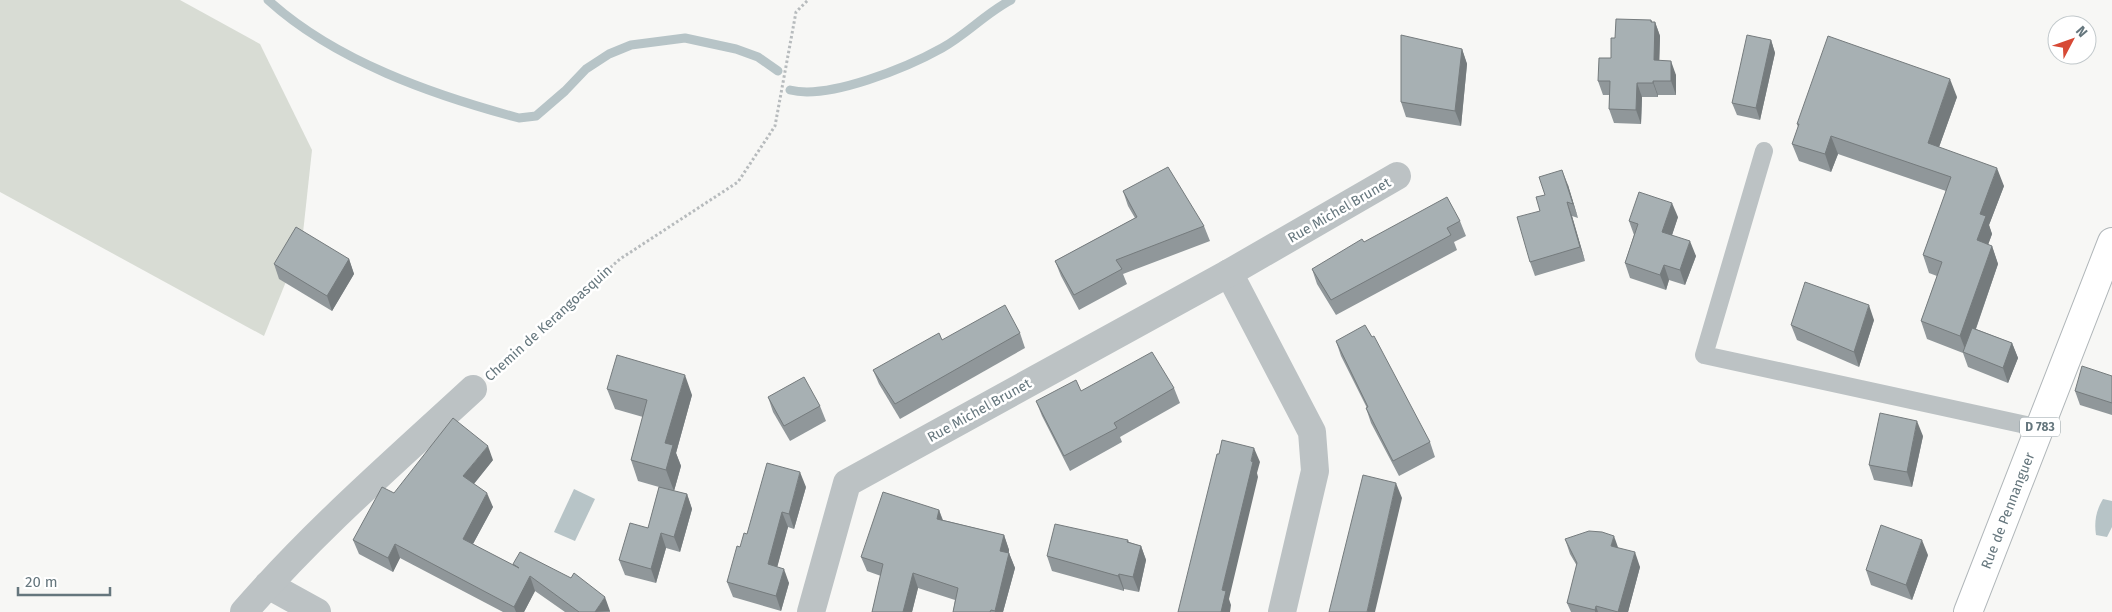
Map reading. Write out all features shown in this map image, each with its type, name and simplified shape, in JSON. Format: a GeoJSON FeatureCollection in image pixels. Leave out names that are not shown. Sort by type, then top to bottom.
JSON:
{"type":"FeatureCollection","features":[{"type":"Feature","properties":{"kind":"main road","name":"Rue de Pennanguer"},"geometry":{"type":"LineString","coordinates":[[1968,612],[2112,242]]}},
{"type":"Feature","properties":{"kind":"street","name":"Rue Michel Brunet"},"geometry":{"type":"LineString","coordinates":[[811,612],[847,483],[1229,274],[1397,176]]}},
{"type":"Feature","properties":{"kind":"street"},"geometry":{"type":"LineString","coordinates":[[1229,274],[1312,432],[1315,471],[1282,612]]}},
{"type":"Feature","properties":{"kind":"street","name":"Chemin de Kerangoasquin"},"geometry":{"type":"LineString","coordinates":[[244,612],[342,510],[473,389]]}},
{"type":"Feature","properties":{"kind":"street"},"geometry":{"type":"LineString","coordinates":[[268,585],[317,612]]}},
{"type":"Feature","properties":{"kind":"lane"},"geometry":{"type":"LineString","coordinates":[[1764,150],[1704,354],[2040,428]]}},
{"type":"Feature","properties":{"kind":"path","name":"Chemin de Kerangoasquin"},"geometry":{"type":"LineString","coordinates":[[473,389],[620,259],[738,182],[775,126],[796,12],[808,0]]}},
{"type":"Feature","properties":{"kind":"shaded area"},"geometry":{"type":"Polygon","coordinates":[[[0,0],[180,0],[260,44],[312,150],[302,242],[264,336],[0,192],[0,0]]]}},
{"type":"Feature","properties":{"kind":"shaded area"},"geometry":{"type":"Polygon","coordinates":[[[574,489],[595,499],[575,541],[554,532],[574,489]]]}},
{"type":"Feature","properties":{"kind":"shaded area"},"geometry":{"type":"Polygon","coordinates":[[[2103,499],[2112,501],[2112,527],[2107,537],[2096,535],[2095,530],[2096,516],[2103,499]]]}},
{"type":"Feature","properties":{"kind":"building"},"geometry":{"type":"Polygon","coordinates":[[[1616,19],[1651,20],[1651,22],[1655,22],[1654,60],[1671,61],[1671,81],[1637,83],[1636,110],[1609,109],[1610,81],[1598,81],[1599,58],[1611,58],[1611,38],[1615,38],[1616,19]]]}},
{"type":"Feature","properties":{"kind":"building"},"geometry":{"type":"Polygon","coordinates":[[[1401,35],[1462,49],[1455,111],[1401,102],[1401,35]]]}},
{"type":"Feature","properties":{"kind":"building"},"geometry":{"type":"Polygon","coordinates":[[[1747,35],[1771,40],[1756,108],[1732,103],[1747,35]]]}},
{"type":"Feature","properties":{"kind":"building"},"geometry":{"type":"Polygon","coordinates":[[[1828,36],[1950,79],[1928,143],[1997,168],[1980,214],[1986,216],[1977,240],[1992,246],[1960,336],[1921,321],[1942,262],[1923,255],[1951,177],[1831,136],[1825,154],[1792,144],[1799,124],[1797,124],[1828,36]]]}},
{"type":"Feature","properties":{"kind":"building"},"geometry":{"type":"Polygon","coordinates":[[[1168,167],[1204,226],[1116,260],[1122,269],[1074,295],[1055,261],[1137,217],[1123,191],[1168,167]]]}},
{"type":"Feature","properties":{"kind":"building"},"geometry":{"type":"Polygon","coordinates":[[[1562,170],[1573,204],[1567,202],[1580,247],[1530,262],[1517,217],[1540,211],[1536,197],[1545,195],[1539,177],[1562,170]]]}},
{"type":"Feature","properties":{"kind":"building"},"geometry":{"type":"Polygon","coordinates":[[[1639,192],[1672,203],[1662,232],[1690,241],[1680,270],[1664,265],[1660,275],[1625,263],[1638,224],[1629,221],[1639,192]]]}},
{"type":"Feature","properties":{"kind":"building"},"geometry":{"type":"Polygon","coordinates":[[[1447,197],[1460,221],[1447,228],[1451,235],[1331,300],[1312,269],[1362,239],[1364,242],[1447,197]]]}},
{"type":"Feature","properties":{"kind":"building"},"geometry":{"type":"Polygon","coordinates":[[[296,227],[349,259],[327,296],[274,264],[296,227]]]}},
{"type":"Feature","properties":{"kind":"building"},"geometry":{"type":"Polygon","coordinates":[[[1805,282],[1869,305],[1854,352],[1791,325],[1805,282]]]}},
{"type":"Feature","properties":{"kind":"building"},"geometry":{"type":"Polygon","coordinates":[[[1005,305],[1020,333],[895,404],[873,370],[939,333],[942,340],[1005,305]]]}},
{"type":"Feature","properties":{"kind":"building"},"geometry":{"type":"Polygon","coordinates":[[[1365,325],[1372,337],[1374,336],[1430,442],[1393,461],[1366,408],[1368,407],[1336,341],[1365,325]]]}},
{"type":"Feature","properties":{"kind":"building"},"geometry":{"type":"Polygon","coordinates":[[[1972,328],[2012,343],[2003,368],[1963,352],[1972,328]]]}},
{"type":"Feature","properties":{"kind":"building"},"geometry":{"type":"Polygon","coordinates":[[[1152,352],[1174,388],[1114,423],[1117,428],[1064,456],[1036,401],[1076,380],[1081,391],[1152,352]]]}},
{"type":"Feature","properties":{"kind":"building"},"geometry":{"type":"Polygon","coordinates":[[[617,355],[685,375],[665,443],[673,445],[666,470],[631,460],[647,400],[607,389],[617,355]]]}},
{"type":"Feature","properties":{"kind":"building"},"geometry":{"type":"Polygon","coordinates":[[[2082,366],[2112,376],[2112,403],[2075,391],[2082,366]]]}},
{"type":"Feature","properties":{"kind":"building"},"geometry":{"type":"Polygon","coordinates":[[[804,377],[820,406],[784,426],[768,397],[804,377]]]}},
{"type":"Feature","properties":{"kind":"building"},"geometry":{"type":"Polygon","coordinates":[[[1880,413],[1917,421],[1907,472],[1869,465],[1880,413]]]}},
{"type":"Feature","properties":{"kind":"building"},"geometry":{"type":"Polygon","coordinates":[[[453,418],[488,446],[463,476],[487,493],[463,539],[519,568],[513,564],[520,552],[571,578],[574,573],[605,597],[595,612],[579,612],[530,576],[514,607],[395,544],[388,558],[353,540],[382,487],[394,493],[453,418]]]}},
{"type":"Feature","properties":{"kind":"building"},"geometry":{"type":"Polygon","coordinates":[[[1222,440],[1254,448],[1251,461],[1253,462],[1222,590],[1226,591],[1221,612],[1178,612],[1217,454],[1219,454],[1222,440]]]}},
{"type":"Feature","properties":{"kind":"building"},"geometry":{"type":"Polygon","coordinates":[[[767,463],[800,472],[789,514],[782,512],[768,564],[784,569],[776,596],[727,582],[737,546],[740,547],[744,533],[747,534],[767,463]]]}},
{"type":"Feature","properties":{"kind":"building"},"geometry":{"type":"Polygon","coordinates":[[[1363,475],[1396,483],[1367,612],[1329,612],[1363,475]]]}},
{"type":"Feature","properties":{"kind":"building"},"geometry":{"type":"Polygon","coordinates":[[[659,487],[687,494],[674,537],[661,533],[651,569],[619,560],[630,523],[648,528],[659,487]]]}},
{"type":"Feature","properties":{"kind":"building"},"geometry":{"type":"Polygon","coordinates":[[[883,492],[939,510],[937,519],[1004,535],[1000,551],[1009,553],[995,611],[953,612],[958,588],[913,573],[903,612],[872,612],[883,564],[861,557],[883,492]]]}},
{"type":"Feature","properties":{"kind":"building"},"geometry":{"type":"Polygon","coordinates":[[[1055,524],[1128,540],[1127,542],[1141,546],[1133,577],[1119,574],[1118,576],[1047,556],[1055,524]]]}},
{"type":"Feature","properties":{"kind":"building"},"geometry":{"type":"Polygon","coordinates":[[[1881,525],[1922,540],[1906,585],[1866,570],[1881,525]]]}},
{"type":"Feature","properties":{"kind":"building"},"geometry":{"type":"Polygon","coordinates":[[[1589,531],[1602,532],[1614,536],[1611,546],[1635,552],[1618,612],[1596,606],[1595,610],[1567,603],[1577,563],[1565,539],[1589,531]]]}},
{"type":"Feature","properties":{"kind":"waterway"},"geometry":{"type":"LineString","coordinates":[[268,0],[294,22],[354,58],[419,87],[519,118],[536,116],[565,91],[586,69],[609,54],[631,45],[685,38],[736,49],[758,57],[778,71]]}},
{"type":"Feature","properties":{"kind":"waterway"},"geometry":{"type":"LineString","coordinates":[[790,90],[806,92],[846,86],[868,80],[909,64],[942,48],[1011,0]]}}]}
